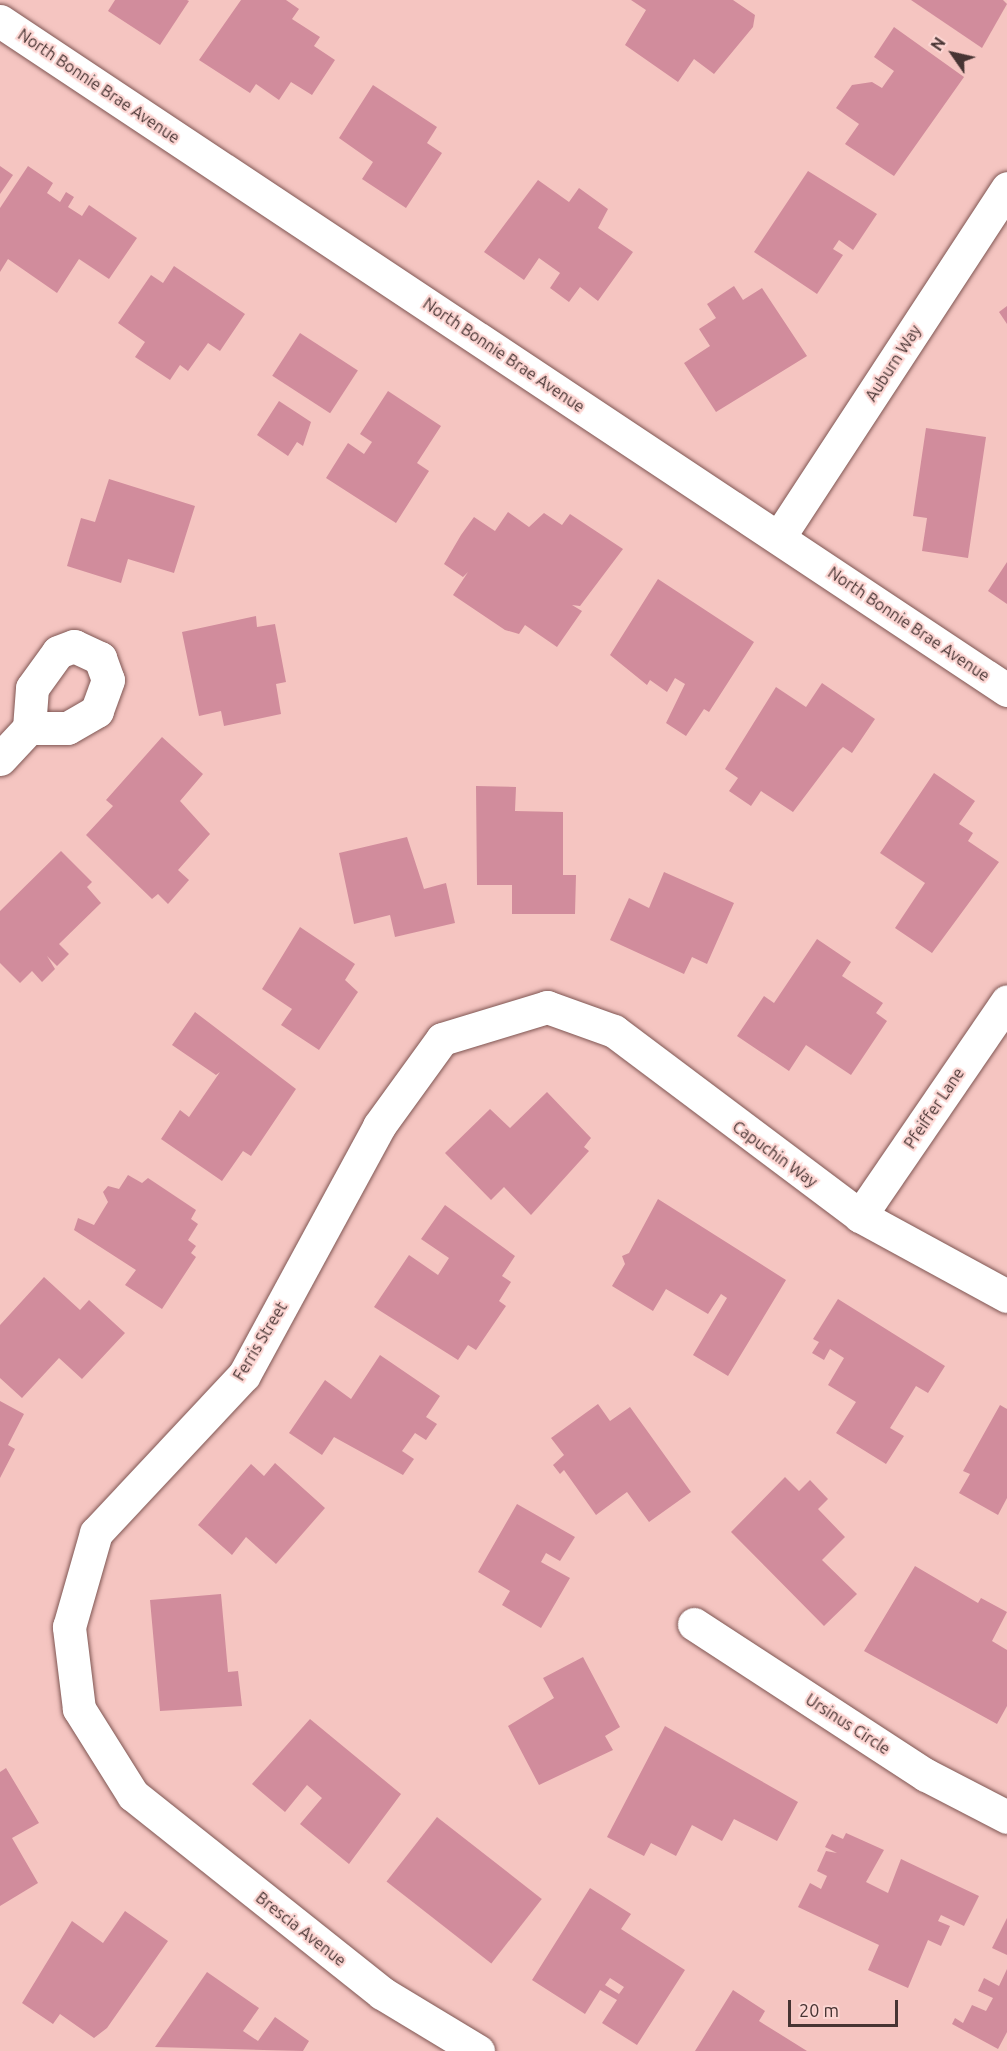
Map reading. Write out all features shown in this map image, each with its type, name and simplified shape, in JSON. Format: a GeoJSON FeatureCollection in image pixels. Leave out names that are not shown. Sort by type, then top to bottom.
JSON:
{"type":"FeatureCollection","features":[{"type":"Feature","properties":{"kind":"street","name":"North Bonnie Brae Avenue"},"geometry":{"type":"LineString","coordinates":[[0,21],[1007,690]]}},
{"type":"Feature","properties":{"kind":"street","name":"Auburn Way"},"geometry":{"type":"LineString","coordinates":[[779,537],[1007,188]]}},
{"type":"Feature","properties":{"kind":"street"},"geometry":{"type":"LineString","coordinates":[[0,759],[29,728]]}},
{"type":"Feature","properties":{"kind":"street","name":"Pfeiffer Lane"},"geometry":{"type":"LineString","coordinates":[[860,1216],[1007,1001]]}},
{"type":"Feature","properties":{"kind":"street","name":"Capuchin Way"},"geometry":{"type":"LineString","coordinates":[[547,1007],[614,1031],[860,1216],[1007,1296]]}},
{"type":"Feature","properties":{"kind":"street","name":"Ferris Street"},"geometry":{"type":"LineString","coordinates":[[133,1795],[80,1709],[69,1627],[96,1533],[244,1375],[379,1126],[442,1039],[547,1007]]}},
{"type":"Feature","properties":{"kind":"street","name":"Ursinus Circle"},"geometry":{"type":"LineString","coordinates":[[694,1624],[926,1775],[1007,1817]]}},
{"type":"Feature","properties":{"kind":"street","name":"Brescia Avenue"},"geometry":{"type":"LineString","coordinates":[[133,1795],[382,1993],[478,2051]]}},
{"type":"Feature","properties":{"kind":"building"},"geometry":{"type":"Polygon","coordinates":[[[115,0],[189,1],[160,45],[108,11],[115,0]]]}},
{"type":"Feature","properties":{"kind":"building"},"geometry":{"type":"Polygon","coordinates":[[[241,0],[286,0],[299,9],[292,19],[320,37],[314,46],[335,60],[312,95],[291,82],[279,100],[256,84],[250,93],[199,60],[241,0]]]}},
{"type":"Feature","properties":{"kind":"building"},"geometry":{"type":"Polygon","coordinates":[[[631,0],[733,0],[755,15],[753,27],[714,74],[694,59],[678,82],[625,45],[646,10],[631,0]]]}},
{"type":"Feature","properties":{"kind":"building"},"geometry":{"type":"Polygon","coordinates":[[[911,0],[1003,0],[1007,4],[982,48],[911,0]]]}},
{"type":"Feature","properties":{"kind":"building"},"geometry":{"type":"Polygon","coordinates":[[[894,27],[964,77],[894,176],[845,144],[859,124],[836,108],[852,85],[872,82],[882,88],[894,71],[874,57],[894,27]]]}},
{"type":"Feature","properties":{"kind":"building"},"geometry":{"type":"Polygon","coordinates":[[[373,85],[437,127],[427,143],[442,153],[406,208],[362,179],[373,162],[339,138],[373,85]]]}},
{"type":"Feature","properties":{"kind":"building"},"geometry":{"type":"Polygon","coordinates":[[[0,166],[13,175],[0,194],[0,166]]]}},
{"type":"Feature","properties":{"kind":"building"},"geometry":{"type":"Polygon","coordinates":[[[28,166],[53,183],[47,193],[60,202],[66,192],[74,197],[68,207],[82,216],[89,205],[137,238],[109,279],[79,259],[57,293],[8,259],[0,272],[0,208],[28,166]]]}},
{"type":"Feature","properties":{"kind":"building"},"geometry":{"type":"Polygon","coordinates":[[[808,171],[877,214],[853,250],[839,240],[833,249],[843,255],[817,294],[754,252],[808,171]]]}},
{"type":"Feature","properties":{"kind":"building"},"geometry":{"type":"Polygon","coordinates":[[[538,180],[569,202],[579,188],[608,209],[598,228],[633,252],[598,301],[580,287],[569,302],[550,288],[560,273],[539,258],[524,280],[484,252],[538,180]]]}},
{"type":"Feature","properties":{"kind":"building"},"geometry":{"type":"Polygon","coordinates":[[[174,266],[245,314],[220,351],[208,343],[188,371],[180,365],[170,380],[135,357],[145,342],[118,323],[151,275],[163,283],[174,266]]]}},
{"type":"Feature","properties":{"kind":"building"},"geometry":{"type":"Polygon","coordinates":[[[734,286],[743,300],[762,288],[807,356],[716,412],[684,363],[710,346],[699,329],[716,318],[707,304],[734,286]]]}},
{"type":"Feature","properties":{"kind":"building"},"geometry":{"type":"Polygon","coordinates":[[[1007,306],[1007,324],[999,312],[1007,306]]]}},
{"type":"Feature","properties":{"kind":"building"},"geometry":{"type":"Polygon","coordinates":[[[300,333],[358,371],[330,413],[272,376],[300,333]]]}},
{"type":"Feature","properties":{"kind":"building"},"geometry":{"type":"Polygon","coordinates":[[[388,391],[441,426],[417,463],[429,471],[396,523],[326,478],[348,443],[364,454],[372,442],[360,434],[388,391]]]}},
{"type":"Feature","properties":{"kind":"building"},"geometry":{"type":"Polygon","coordinates":[[[279,401],[311,422],[303,446],[297,442],[288,456],[257,435],[279,401]]]}},
{"type":"Feature","properties":{"kind":"building"},"geometry":{"type":"Polygon","coordinates":[[[926,428],[986,437],[968,558],[922,551],[927,518],[913,516],[926,428]]]}},
{"type":"Feature","properties":{"kind":"building"},"geometry":{"type":"Polygon","coordinates":[[[109,479],[195,506],[174,573],[128,559],[121,583],[67,566],[81,518],[95,522],[109,479]]]}},
{"type":"Feature","properties":{"kind":"building"},"geometry":{"type":"Polygon","coordinates":[[[508,512],[529,527],[544,513],[562,525],[570,514],[623,549],[580,606],[572,605],[582,611],[557,647],[525,625],[519,634],[505,630],[453,595],[468,572],[463,577],[444,564],[461,535],[474,517],[495,531],[508,512]]]}},
{"type":"Feature","properties":{"kind":"building"},"geometry":{"type":"Polygon","coordinates":[[[1007,562],[1007,604],[988,591],[1007,562]]]}},
{"type":"Feature","properties":{"kind":"building"},"geometry":{"type":"Polygon","coordinates":[[[658,579],[754,642],[709,712],[704,709],[686,736],[666,723],[685,684],[675,678],[667,692],[650,680],[647,685],[610,655],[658,579]]]}},
{"type":"Feature","properties":{"kind":"building"},"geometry":{"type":"Polygon","coordinates":[[[256,616],[257,627],[275,624],[286,682],[276,684],[281,714],[224,726],[221,711],[199,716],[182,632],[256,616]]]}},
{"type":"Feature","properties":{"kind":"building"},"geometry":{"type":"Polygon","coordinates":[[[822,683],[875,719],[852,753],[843,747],[839,751],[793,812],[761,791],[751,806],[729,791],[738,778],[725,769],[776,687],[806,707],[822,683]]]}},
{"type":"Feature","properties":{"kind":"building"},"geometry":{"type":"Polygon","coordinates":[[[162,737],[203,774],[180,801],[210,834],[178,870],[189,880],[168,904],[158,894],[152,899],[86,835],[113,806],[106,800],[162,737]]]}},
{"type":"Feature","properties":{"kind":"building"},"geometry":{"type":"Polygon","coordinates":[[[934,773],[975,801],[959,824],[973,833],[968,841],[999,862],[932,953],[895,928],[925,883],[880,853],[934,773]]]}},
{"type":"Feature","properties":{"kind":"building"},"geometry":{"type":"Polygon","coordinates":[[[476,786],[516,787],[515,811],[563,812],[563,875],[576,875],[575,914],[512,914],[512,885],[477,885],[476,786]]]}},
{"type":"Feature","properties":{"kind":"building"},"geometry":{"type":"Polygon","coordinates":[[[407,837],[424,889],[446,883],[455,923],[395,937],[390,915],[354,924],[339,853],[407,837]]]}},
{"type":"Feature","properties":{"kind":"building"},"geometry":{"type":"Polygon","coordinates":[[[61,851],[92,882],[87,887],[101,903],[59,944],[69,954],[57,966],[47,956],[55,969],[42,982],[32,971],[20,983],[0,963],[0,911],[61,851]]]}},
{"type":"Feature","properties":{"kind":"building"},"geometry":{"type":"Polygon","coordinates":[[[664,872],[734,903],[707,964],[692,957],[684,974],[610,940],[629,898],[649,908],[664,872]]]}},
{"type":"Feature","properties":{"kind":"building"},"geometry":{"type":"Polygon","coordinates":[[[300,927],[355,964],[345,980],[358,992],[319,1050],[281,1025],[292,1009],[262,989],[300,927]]]}},
{"type":"Feature","properties":{"kind":"building"},"geometry":{"type":"Polygon","coordinates":[[[817,939],[851,962],[842,976],[883,1003],[876,1013],[887,1021],[851,1075],[806,1045],[789,1071],[737,1036],[764,996],[774,1003],[817,939]]]}},
{"type":"Feature","properties":{"kind":"building"},"geometry":{"type":"Polygon","coordinates":[[[195,1012],[296,1089],[251,1156],[243,1151],[222,1181],[161,1139],[180,1110],[189,1117],[220,1072],[216,1075],[172,1045],[195,1012]]]}},
{"type":"Feature","properties":{"kind":"building"},"geometry":{"type":"Polygon","coordinates":[[[547,1092],[591,1138],[584,1147],[589,1151],[531,1215],[504,1187],[491,1200],[445,1153],[490,1109],[510,1128],[547,1092]]]}},
{"type":"Feature","properties":{"kind":"building"},"geometry":{"type":"Polygon","coordinates":[[[128,1175],[142,1183],[148,1178],[196,1210],[191,1219],[198,1224],[188,1240],[196,1246],[191,1253],[196,1257],[162,1309],[125,1285],[136,1270],[74,1230],[78,1218],[94,1225],[108,1202],[103,1192],[108,1186],[119,1189],[128,1175]]]}},
{"type":"Feature","properties":{"kind":"building"},"geometry":{"type":"Polygon","coordinates":[[[658,1199],[786,1280],[728,1376],[693,1355],[727,1298],[721,1294],[708,1314],[666,1289],[653,1311],[612,1286],[625,1264],[622,1256],[629,1253],[658,1199]]]}},
{"type":"Feature","properties":{"kind":"building"},"geometry":{"type":"Polygon","coordinates":[[[445,1205],[515,1256],[502,1276],[511,1282],[499,1301],[506,1306],[476,1350],[468,1345],[458,1360],[374,1307],[409,1255],[438,1275],[449,1258],[421,1239],[445,1205]]]}},
{"type":"Feature","properties":{"kind":"building"},"geometry":{"type":"Polygon","coordinates":[[[44,1277],[80,1310],[89,1300],[125,1333],[82,1379],[59,1358],[22,1398],[0,1378],[0,1325],[44,1277]]]}},
{"type":"Feature","properties":{"kind":"building"},"geometry":{"type":"Polygon","coordinates":[[[838,1299],[945,1366],[928,1393],[916,1386],[890,1428],[904,1436],[886,1464],[836,1433],[856,1402],[828,1385],[844,1358],[830,1349],[824,1360],[812,1353],[819,1342],[813,1339],[838,1299]]]}},
{"type":"Feature","properties":{"kind":"building"},"geometry":{"type":"Polygon","coordinates":[[[380,1355],[440,1396],[426,1417],[437,1424],[426,1440],[415,1433],[402,1451],[414,1459],[403,1475],[334,1437],[322,1455],[289,1433],[325,1380],[351,1399],[380,1355]]]}},
{"type":"Feature","properties":{"kind":"building"},"geometry":{"type":"Polygon","coordinates":[[[0,1401],[24,1414],[8,1445],[15,1449],[0,1478],[0,1401]]]}},
{"type":"Feature","properties":{"kind":"building"},"geometry":{"type":"Polygon","coordinates":[[[598,1404],[610,1421],[630,1407],[691,1492],[649,1522],[627,1492],[596,1515],[564,1470],[560,1474],[553,1465],[564,1455],[551,1438],[598,1404]]]}},
{"type":"Feature","properties":{"kind":"building"},"geometry":{"type":"Polygon","coordinates":[[[1000,1405],[1007,1409],[1007,1498],[998,1515],[959,1493],[970,1474],[963,1471],[1000,1405]]]}},
{"type":"Feature","properties":{"kind":"building"},"geometry":{"type":"Polygon","coordinates":[[[275,1463],[325,1508],[276,1564],[246,1537],[232,1555],[198,1525],[251,1464],[264,1476],[275,1463]]]}},
{"type":"Feature","properties":{"kind":"building"},"geometry":{"type":"Polygon","coordinates":[[[785,1477],[799,1491],[810,1480],[828,1499],[818,1509],[845,1537],[822,1560],[857,1594],[824,1626],[731,1532],[785,1477]]]}},
{"type":"Feature","properties":{"kind":"building"},"geometry":{"type":"Polygon","coordinates":[[[517,1504],[575,1537],[560,1561],[546,1553],[541,1562],[570,1578],[541,1628],[502,1605],[510,1591],[478,1572],[517,1504]]]}},
{"type":"Feature","properties":{"kind":"building"},"geometry":{"type":"Polygon","coordinates":[[[915,1566],[978,1603],[981,1598],[1007,1612],[992,1641],[1007,1650],[1007,1706],[997,1724],[864,1651],[915,1566]]]}},
{"type":"Feature","properties":{"kind":"building"},"geometry":{"type":"Polygon","coordinates":[[[221,1594],[228,1672],[238,1671],[242,1706],[160,1711],[150,1600],[221,1594]]]}},
{"type":"Feature","properties":{"kind":"building"},"geometry":{"type":"Polygon","coordinates":[[[583,1657],[620,1727],[605,1736],[613,1750],[539,1785],[508,1726],[554,1698],[543,1678],[583,1657]]]}},
{"type":"Feature","properties":{"kind":"building"},"geometry":{"type":"Polygon","coordinates":[[[310,1719],[401,1794],[349,1864],[300,1824],[322,1798],[307,1785],[285,1812],[252,1784],[310,1719]]]}},
{"type":"Feature","properties":{"kind":"building"},"geometry":{"type":"Polygon","coordinates":[[[665,1726],[798,1802],[777,1841],[734,1819],[722,1841],[692,1825],[676,1856],[651,1843],[644,1856],[607,1837],[665,1726]]]}},
{"type":"Feature","properties":{"kind":"building"},"geometry":{"type":"Polygon","coordinates":[[[6,1768],[39,1823],[12,1838],[38,1883],[0,1906],[0,1772],[6,1768]]]}},
{"type":"Feature","properties":{"kind":"building"},"geometry":{"type":"Polygon","coordinates":[[[437,1817],[542,1899],[491,1963],[387,1882],[437,1817]]]}},
{"type":"Feature","properties":{"kind":"building"},"geometry":{"type":"Polygon","coordinates":[[[846,1833],[884,1850],[866,1882],[888,1893],[901,1859],[979,1896],[964,1926],[941,1915],[938,1921],[950,1926],[941,1946],[928,1940],[908,1988],[868,1970],[879,1945],[798,1907],[810,1883],[821,1889],[827,1876],[817,1871],[826,1851],[837,1853],[825,1847],[832,1834],[843,1839],[846,1833]]]}},
{"type":"Feature","properties":{"kind":"building"},"geometry":{"type":"Polygon","coordinates":[[[590,1888],[631,1914],[621,1929],[685,1970],[637,2045],[602,2023],[617,2000],[600,1990],[585,2014],[532,1980],[590,1888]],[[610,1978],[605,1985],[619,1994],[624,1987],[610,1978]]]}},
{"type":"Feature","properties":{"kind":"building"},"geometry":{"type":"Polygon","coordinates":[[[125,1911],[168,1941],[107,2028],[94,2038],[60,2014],[53,2024],[22,2003],[72,1921],[103,1943],[125,1911]]]}},
{"type":"Feature","properties":{"kind":"building"},"geometry":{"type":"Polygon","coordinates":[[[1007,1918],[1007,1955],[992,1948],[1007,1918]]]}},
{"type":"Feature","properties":{"kind":"building"},"geometry":{"type":"Polygon","coordinates":[[[1007,1969],[1007,2032],[998,2049],[952,2024],[955,2018],[963,2023],[972,2005],[986,2011],[993,1998],[978,1991],[984,1978],[999,1986],[1007,1969]]]}},
{"type":"Feature","properties":{"kind":"building"},"geometry":{"type":"Polygon","coordinates":[[[207,1972],[259,2008],[243,2031],[258,2041],[275,2017],[309,2041],[303,2051],[155,2047],[207,1972]]]}},
{"type":"Feature","properties":{"kind":"building"},"geometry":{"type":"Polygon","coordinates":[[[733,1990],[765,2011],[759,2021],[807,2051],[695,2051],[733,1990]]]}}]}
